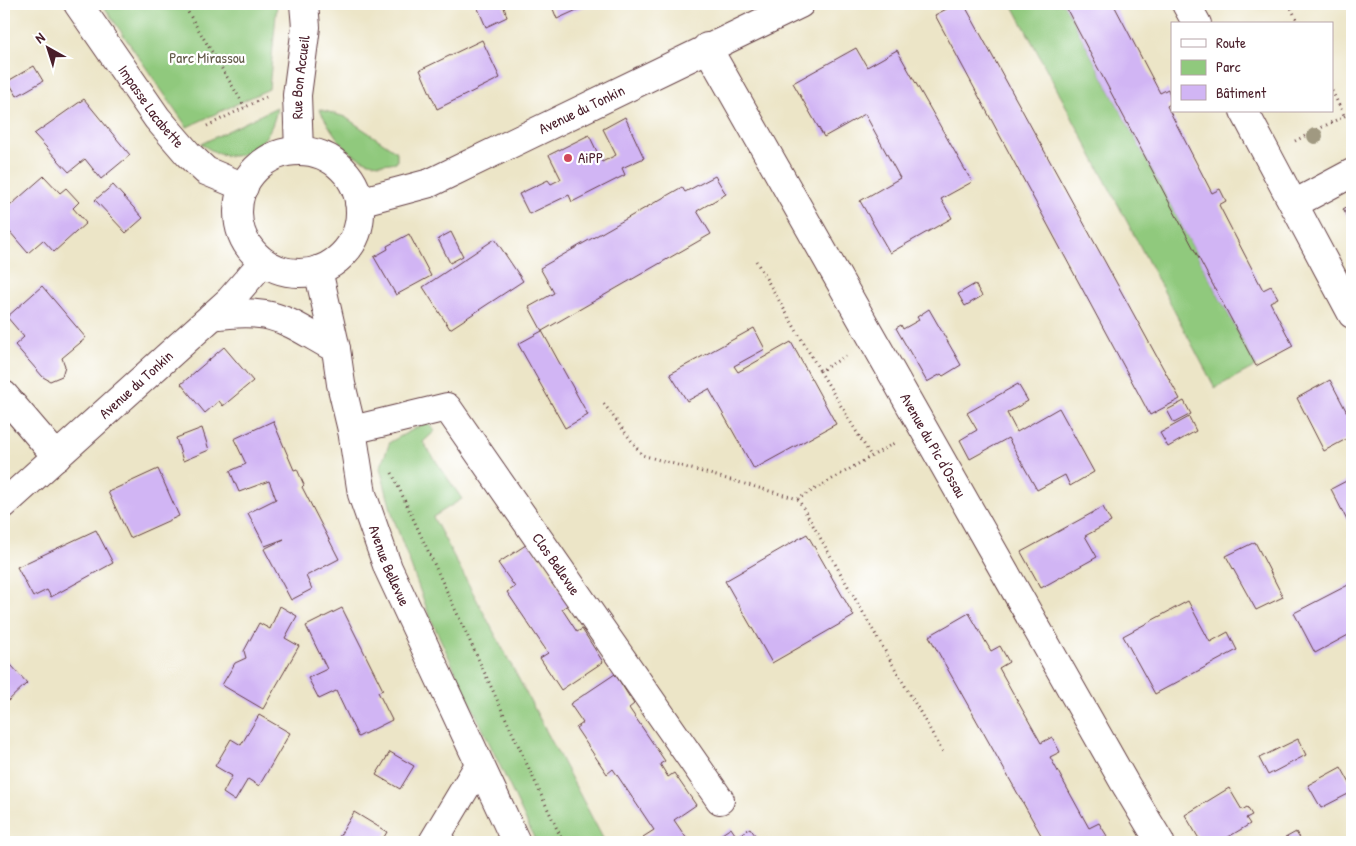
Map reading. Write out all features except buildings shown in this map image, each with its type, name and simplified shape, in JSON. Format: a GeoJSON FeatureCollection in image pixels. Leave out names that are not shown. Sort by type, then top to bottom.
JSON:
{"type":"FeatureCollection","features":[{"type":"Feature","properties":{"kind":"street","name":"Impasse Lacabette"},"geometry":{"type":"LineString","coordinates":[[78,4],[156,118],[188,154],[206,171],[244,187]]}},
{"type":"Feature","properties":{"kind":"street","name":"Rue Bon Accueil"},"geometry":{"type":"LineString","coordinates":[[299,151],[298,95],[306,28],[304,4]]}},
{"type":"Feature","properties":{"kind":"street","name":"Avenue du Tonkin"},"geometry":{"type":"LineString","coordinates":[[359,202],[430,183],[707,47],[800,4]]}},
{"type":"Feature","properties":{"kind":"street"},"geometry":{"type":"LineString","coordinates":[[1186,4],[1196,22]]}},
{"type":"Feature","properties":{"kind":"street","name":"Avenue du Pic d'Ossau"},"geometry":{"type":"LineString","coordinates":[[707,47],[1124,782],[1160,842]]}},
{"type":"Feature","properties":{"kind":"street"},"geometry":{"type":"LineString","coordinates":[[1245,112],[1352,314]]}},
{"type":"Feature","properties":{"kind":"street"},"geometry":{"type":"LineString","coordinates":[[299,151],[316,153],[332,160],[344,171],[354,185],[359,202],[360,219],[355,236],[346,251],[334,263],[318,270],[299,273],[280,270],[263,262],[248,247],[240,228],[238,207],[244,187],[253,172],[266,161],[282,153],[299,151]]}},
{"type":"Feature","properties":{"kind":"street"},"geometry":{"type":"LineString","coordinates":[[1294,204],[1352,173]]}},
{"type":"Feature","properties":{"kind":"street","name":"Avenue du Tonkin"},"geometry":{"type":"LineString","coordinates":[[4,504],[229,301],[263,262]]}},
{"type":"Feature","properties":{"kind":"street","name":"Avenue Bellevue"},"geometry":{"type":"LineString","coordinates":[[318,270],[352,430],[362,494],[388,568],[516,842]]}},
{"type":"Feature","properties":{"kind":"street"},"geometry":{"type":"LineString","coordinates":[[212,316],[240,312],[278,316],[336,349]]}},
{"type":"Feature","properties":{"kind":"street"},"geometry":{"type":"LineString","coordinates":[[4,394],[58,457]]}},
{"type":"Feature","properties":{"kind":"street","name":"Clos Bellevue"},"geometry":{"type":"LineString","coordinates":[[352,430],[447,407],[720,800]]}},
{"type":"Feature","properties":{"kind":"street"},"geometry":{"type":"LineString","coordinates":[[433,842],[479,765]]}},
{"type":"Feature","properties":{"kind":"path"},"geometry":{"type":"LineString","coordinates":[[183,4],[245,107]]}},
{"type":"Feature","properties":{"kind":"path"},"geometry":{"type":"LineString","coordinates":[[1289,4],[1298,22]]}},
{"type":"Feature","properties":{"kind":"path"},"geometry":{"type":"LineString","coordinates":[[204,127],[274,94]]}},
{"type":"Feature","properties":{"kind":"path"},"geometry":{"type":"LineString","coordinates":[[1334,95],[1344,116]]}},
{"type":"Feature","properties":{"kind":"path"},"geometry":{"type":"LineString","coordinates":[[1267,154],[1352,112]]}},
{"type":"Feature","properties":{"kind":"path"},"geometry":{"type":"LineString","coordinates":[[756,261],[870,456]]}},
{"type":"Feature","properties":{"kind":"path"},"geometry":{"type":"LineString","coordinates":[[820,371],[873,340]]}},
{"type":"Feature","properties":{"kind":"path"},"geometry":{"type":"LineString","coordinates":[[604,404],[642,455],[798,499],[944,754]]}},
{"type":"Feature","properties":{"kind":"path"},"geometry":{"type":"LineString","coordinates":[[798,499],[922,426]]}},
{"type":"Feature","properties":{"kind":"path"},"geometry":{"type":"LineString","coordinates":[[390,469],[563,842]]}},
{"type":"Feature","properties":{"kind":"green space","name":"Parc Mirassou"},"geometry":{"type":"Polygon","coordinates":[[[102,4],[277,4],[269,89],[187,127],[102,4]]]}},
{"type":"Feature","properties":{"kind":"green space"},"geometry":{"type":"Polygon","coordinates":[[[1012,4],[1064,4],[1256,366],[1215,388],[1012,4]]]}},
{"type":"Feature","properties":{"kind":"green space"},"geometry":{"type":"Polygon","coordinates":[[[277,107],[268,133],[256,147],[248,152],[240,155],[226,156],[201,144],[277,107]]]}},
{"type":"Feature","properties":{"kind":"green space"},"geometry":{"type":"Polygon","coordinates":[[[319,109],[345,117],[397,152],[397,162],[376,164],[355,155],[340,142],[319,109]]]}},
{"type":"Feature","properties":{"kind":"green space"},"geometry":{"type":"Polygon","coordinates":[[[427,422],[435,431],[423,442],[462,499],[433,517],[605,842],[536,842],[429,615],[393,517],[380,468],[390,442],[427,422]]]}},
{"type":"Feature","properties":{"kind":"place","name":"AiPP"},"geometry":{"type":"Point","coordinates":[568,158]}}]}
